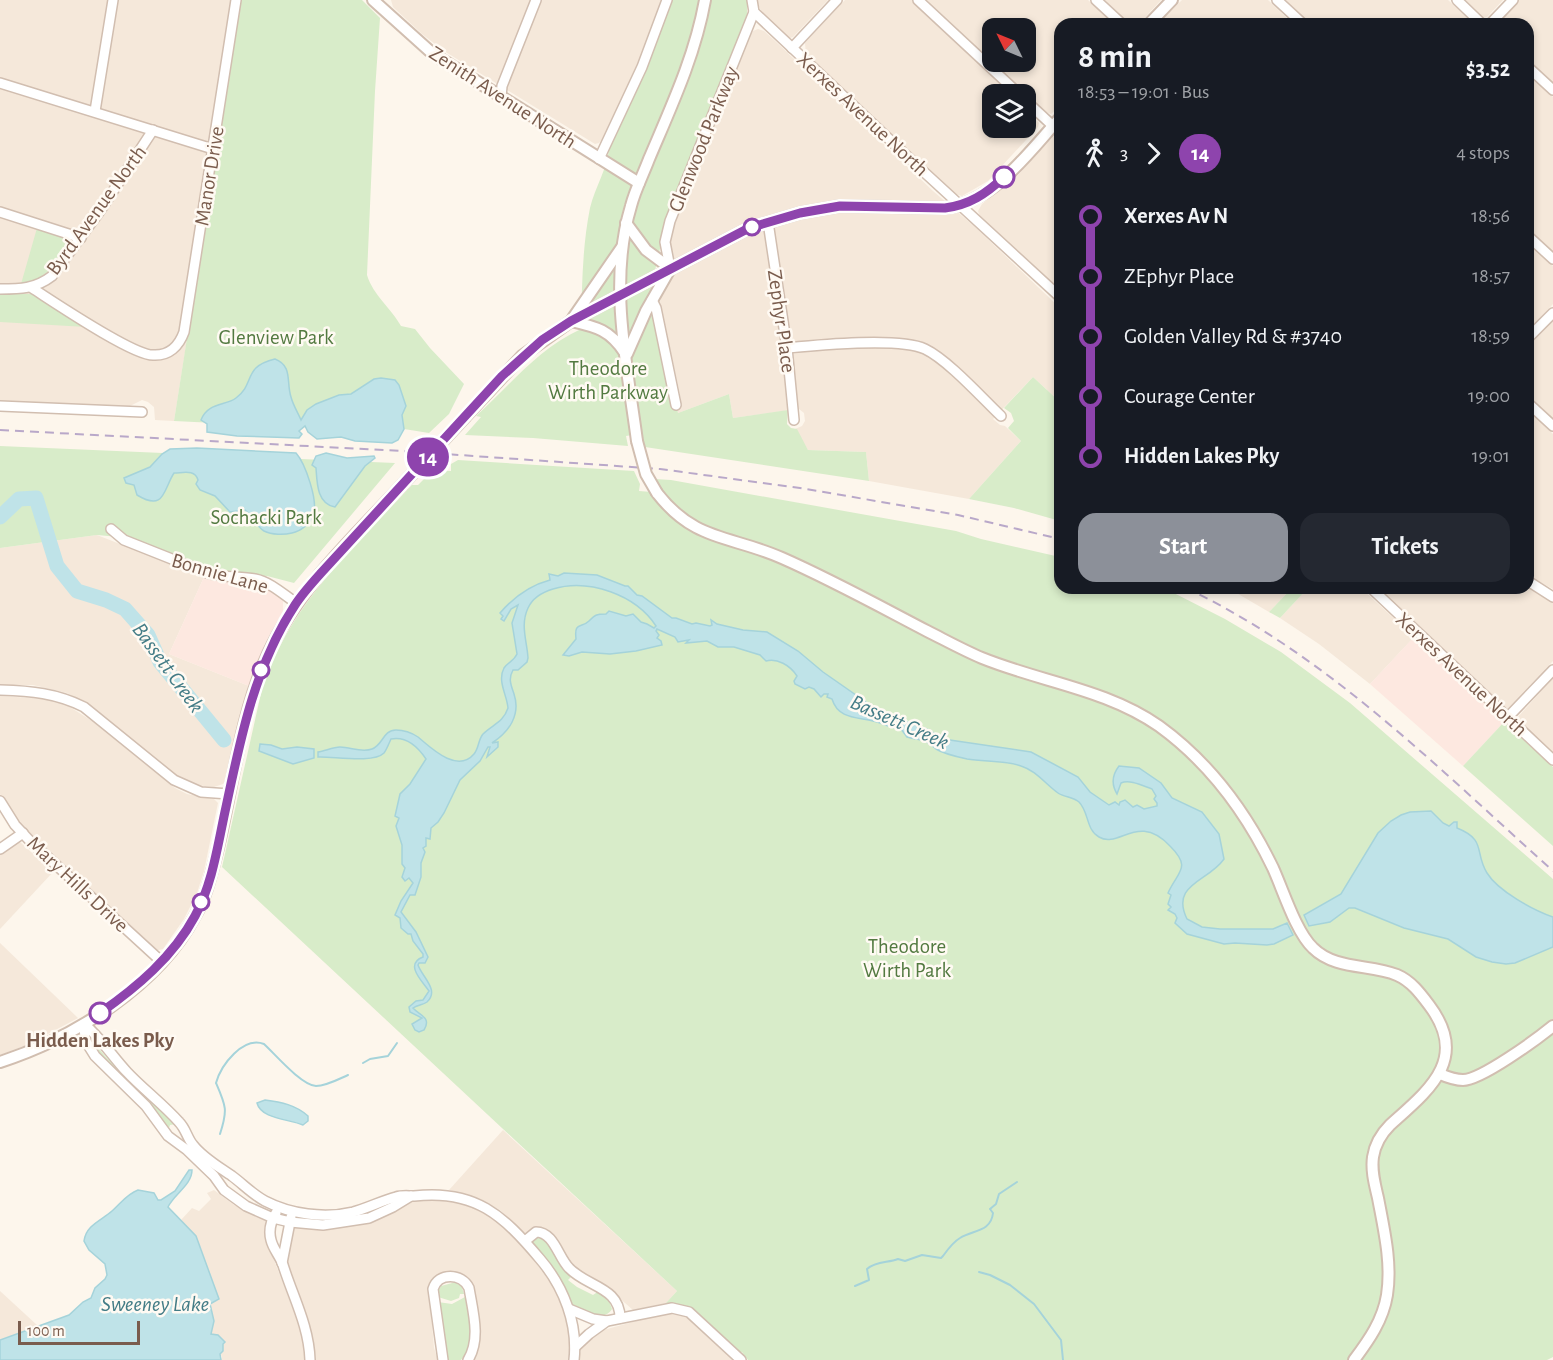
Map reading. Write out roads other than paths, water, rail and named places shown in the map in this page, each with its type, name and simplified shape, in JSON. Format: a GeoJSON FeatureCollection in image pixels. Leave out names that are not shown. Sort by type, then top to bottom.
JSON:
{"type":"FeatureCollection","features":[{"type":"Feature","properties":{"kind":"street"},"geometry":{"type":"LineString","coordinates":[[95,111],[113,0]]}},
{"type":"Feature","properties":{"kind":"street","name":"Manor Drive"},"geometry":{"type":"LineString","coordinates":[[32,288],[141,352],[154,355],[166,353],[174,349],[182,339],[236,0]]}},
{"type":"Feature","properties":{"kind":"street","name":"Zenith Avenue North"},"geometry":{"type":"LineString","coordinates":[[373,0],[386,6],[433,54],[639,183]]}},
{"type":"Feature","properties":{"kind":"street"},"geometry":{"type":"LineString","coordinates":[[501,97],[502,86],[536,0]]}},
{"type":"Feature","properties":{"kind":"street"},"geometry":{"type":"LineString","coordinates":[[599,159],[645,60],[667,0]]}},
{"type":"Feature","properties":{"kind":"street"},"geometry":{"type":"LineString","coordinates":[[705,0],[699,30],[689,60],[639,183],[626,223],[622,246],[619,296],[638,441],[646,474],[657,492],[677,516],[698,530],[780,557],[979,657],[1097,695],[1153,722],[1203,764],[1235,802],[1271,864],[1302,933],[1311,946],[1330,959],[1394,974],[1418,990],[1437,1015],[1442,1028],[1445,1053],[1440,1074],[1427,1091],[1383,1132],[1375,1147],[1373,1171],[1388,1257],[1388,1288],[1381,1318],[1370,1339],[1354,1360]]}},
{"type":"Feature","properties":{"kind":"street"},"geometry":{"type":"LineString","coordinates":[[752,0],[754,12]]}},
{"type":"Feature","properties":{"kind":"street"},"geometry":{"type":"LineString","coordinates":[[792,48],[837,0]]}},
{"type":"Feature","properties":{"kind":"street"},"geometry":{"type":"LineString","coordinates":[[918,0],[1008,84]]}},
{"type":"Feature","properties":{"kind":"street"},"geometry":{"type":"LineString","coordinates":[[1096,0],[1116,18]]}},
{"type":"Feature","properties":{"kind":"street"},"geometry":{"type":"LineString","coordinates":[[1155,18],[1172,0]]}},
{"type":"Feature","properties":{"kind":"street"},"geometry":{"type":"LineString","coordinates":[[1277,0],[1296,18]]}},
{"type":"Feature","properties":{"kind":"street"},"geometry":{"type":"LineString","coordinates":[[1457,0],[1476,18]]}},
{"type":"Feature","properties":{"kind":"street"},"geometry":{"type":"LineString","coordinates":[[1496,18],[1513,0]]}},
{"type":"Feature","properties":{"kind":"street","name":"Xerxes Avenue North"},"geometry":{"type":"LineString","coordinates":[[754,12],[1054,291]]}},
{"type":"Feature","properties":{"kind":"street","name":"Glenwood Parkway"},"geometry":{"type":"LineString","coordinates":[[670,268],[665,242],[669,221],[754,12]]}},
{"type":"Feature","properties":{"kind":"street"},"geometry":{"type":"LineString","coordinates":[[1534,73],[1553,90]]}},
{"type":"Feature","properties":{"kind":"street"},"geometry":{"type":"LineString","coordinates":[[0,83],[213,149]]}},
{"type":"Feature","properties":{"kind":"street"},"geometry":{"type":"LineString","coordinates":[[1036,108],[1054,120]]}},
{"type":"Feature","properties":{"kind":"street"},"geometry":{"type":"LineString","coordinates":[[0,1062],[42,1046],[84,1024],[130,990],[162,962],[185,933],[204,896],[215,859],[256,684],[268,654],[296,603],[321,573],[522,356],[571,321],[733,236],[768,222],[800,213],[840,206],[945,208],[962,206],[992,189],[1054,125]]}},
{"type":"Feature","properties":{"kind":"street","name":"Byrd Avenue North"},"geometry":{"type":"LineString","coordinates":[[0,290],[32,288],[52,276],[81,238],[153,130]]}},
{"type":"Feature","properties":{"kind":"street"},"geometry":{"type":"LineString","coordinates":[[0,212],[81,238]]}},
{"type":"Feature","properties":{"kind":"street","name":"Zephyr Place"},"geometry":{"type":"LineString","coordinates":[[768,222],[787,348],[794,420]]}},
{"type":"Feature","properties":{"kind":"street"},"geometry":{"type":"LineString","coordinates":[[626,223],[646,250],[670,268]]}},
{"type":"Feature","properties":{"kind":"street"},"geometry":{"type":"LineString","coordinates":[[1534,242],[1553,259]]}},
{"type":"Feature","properties":{"kind":"street"},"geometry":{"type":"LineString","coordinates":[[571,321],[622,246]]}},
{"type":"Feature","properties":{"kind":"street"},"geometry":{"type":"LineString","coordinates":[[627,355],[652,300],[670,268]]}},
{"type":"Feature","properties":{"kind":"street"},"geometry":{"type":"LineString","coordinates":[[652,300],[656,308],[676,405]]}},
{"type":"Feature","properties":{"kind":"street"},"geometry":{"type":"LineString","coordinates":[[1534,332],[1553,313]]}},
{"type":"Feature","properties":{"kind":"street"},"geometry":{"type":"LineString","coordinates":[[571,321],[603,330],[619,343],[627,355]]}},
{"type":"Feature","properties":{"kind":"street"},"geometry":{"type":"LineString","coordinates":[[787,348],[887,343],[923,348],[939,358],[1001,416]]}},
{"type":"Feature","properties":{"kind":"street"},"geometry":{"type":"LineString","coordinates":[[0,406],[142,412]]}},
{"type":"Feature","properties":{"kind":"street"},"geometry":{"type":"LineString","coordinates":[[1534,409],[1553,426]]}},
{"type":"Feature","properties":{"kind":"street","name":"Bonnie Lane"},"geometry":{"type":"LineString","coordinates":[[111,529],[124,540],[196,570],[220,577],[252,578],[262,581],[296,603]]}},
{"type":"Feature","properties":{"kind":"street"},"geometry":{"type":"LineString","coordinates":[[1534,585],[1553,597]]}},
{"type":"Feature","properties":{"kind":"street","name":"Xerxes Avenue North"},"geometry":{"type":"LineString","coordinates":[[1377,594],[1553,760]]}},
{"type":"Feature","properties":{"kind":"street"},"geometry":{"type":"LineString","coordinates":[[1508,717],[1553,670]]}},
{"type":"Feature","properties":{"kind":"street"},"geometry":{"type":"LineString","coordinates":[[0,690],[38,691],[70,699],[91,712],[174,780],[201,792],[229,794]]}},
{"type":"Feature","properties":{"kind":"street","name":"Mary Hills Drive"},"geometry":{"type":"LineString","coordinates":[[0,801],[23,833],[162,962]]}},
{"type":"Feature","properties":{"kind":"street"},"geometry":{"type":"LineString","coordinates":[[0,849],[23,833]]}},
{"type":"Feature","properties":{"kind":"street"},"geometry":{"type":"LineString","coordinates":[[84,1024],[96,1034],[128,1073],[179,1122],[192,1144],[218,1168],[252,1193],[279,1208],[292,1212],[326,1214],[350,1212],[399,1196],[426,1194],[457,1197],[476,1203],[508,1223],[557,1282],[569,1309],[575,1347],[574,1360]]}},
{"type":"Feature","properties":{"kind":"street"},"geometry":{"type":"LineString","coordinates":[[84,1024],[85,1040],[95,1056],[146,1106],[168,1136],[187,1150],[237,1201],[273,1218],[323,1225],[354,1222],[387,1210],[411,1196]]}},
{"type":"Feature","properties":{"kind":"street"},"geometry":{"type":"LineString","coordinates":[[1440,1074],[1454,1079],[1471,1079],[1521,1049],[1553,1026]]}},
{"type":"Feature","properties":{"kind":"street"},"geometry":{"type":"LineString","coordinates":[[279,1208],[270,1223],[271,1241],[282,1263],[288,1285],[305,1324],[310,1344],[310,1360]]}},
{"type":"Feature","properties":{"kind":"street"},"geometry":{"type":"LineString","coordinates":[[282,1263],[292,1212]]}},
{"type":"Feature","properties":{"kind":"street"},"geometry":{"type":"LineString","coordinates":[[525,1241],[536,1232],[547,1235],[570,1270],[611,1295],[620,1309],[620,1318]]}},
{"type":"Feature","properties":{"kind":"street"},"geometry":{"type":"LineString","coordinates":[[443,1360],[433,1290],[439,1280],[447,1276],[459,1277],[470,1288],[476,1335],[468,1360]]}},
{"type":"Feature","properties":{"kind":"street"},"geometry":{"type":"LineString","coordinates":[[575,1347],[607,1322],[662,1308],[681,1309],[692,1315],[741,1360]]}},
{"type":"Feature","properties":{"kind":"street"},"geometry":{"type":"LineString","coordinates":[[569,1309],[607,1322]]}},
{"type":"Feature","properties":{"kind":"water"},"geometry":{"type":"Polygon","coordinates":[[[275,359],[281,362],[287,370],[291,397],[301,420],[307,410],[316,404],[339,395],[351,394],[374,379],[395,380],[406,406],[402,415],[404,429],[398,440],[392,443],[355,441],[341,437],[317,439],[308,432],[305,426],[299,431],[302,434],[299,438],[237,436],[207,432],[207,424],[201,420],[204,414],[213,407],[236,398],[246,387],[253,371],[258,366],[275,359]]]}},
{"type":"Feature","properties":{"kind":"water"},"geometry":{"type":"Polygon","coordinates":[[[197,448],[296,453],[313,492],[314,509],[310,521],[302,529],[292,533],[267,532],[261,529],[245,510],[230,512],[215,496],[200,490],[196,484],[198,480],[191,473],[174,473],[162,497],[153,501],[137,495],[134,485],[126,483],[124,478],[150,467],[170,449],[197,448]]]}},
{"type":"Feature","properties":{"kind":"water"},"geometry":{"type":"Polygon","coordinates":[[[326,453],[347,458],[374,456],[375,458],[365,466],[335,507],[329,505],[321,497],[316,468],[312,465],[316,456],[326,453]]]}},
{"type":"Feature","properties":{"kind":"water"},"geometry":{"type":"Polygon","coordinates":[[[564,573],[597,575],[628,586],[637,595],[642,596],[672,618],[692,624],[710,626],[712,625],[711,620],[717,624],[743,630],[767,632],[798,651],[823,672],[879,711],[929,730],[943,739],[1031,752],[1078,777],[1090,792],[1109,805],[1115,802],[1119,805],[1125,800],[1133,807],[1137,805],[1144,809],[1157,806],[1154,799],[1156,796],[1152,789],[1125,782],[1121,783],[1117,794],[1115,790],[1113,780],[1119,766],[1139,768],[1161,783],[1172,798],[1202,812],[1219,834],[1224,859],[1187,891],[1183,898],[1183,907],[1187,919],[1202,927],[1220,929],[1273,929],[1287,923],[1293,935],[1267,945],[1224,944],[1187,934],[1175,923],[1177,918],[1175,914],[1168,910],[1171,907],[1168,904],[1171,895],[1168,893],[1182,865],[1177,853],[1159,836],[1139,831],[1114,839],[1099,837],[1092,830],[1079,802],[1058,793],[1027,768],[1015,764],[951,755],[939,751],[925,741],[907,737],[901,729],[843,714],[832,699],[827,697],[828,694],[821,697],[814,689],[809,687],[805,689],[795,684],[797,676],[783,663],[766,661],[760,655],[734,647],[718,647],[707,641],[678,642],[675,637],[657,629],[659,635],[657,638],[662,645],[610,654],[582,652],[569,656],[563,655],[576,639],[577,628],[596,615],[606,614],[609,611],[626,616],[633,614],[641,622],[654,628],[656,626],[637,606],[624,598],[596,588],[567,586],[542,593],[528,608],[524,621],[527,662],[518,670],[513,670],[511,676],[516,702],[515,716],[504,734],[492,743],[498,742],[498,747],[487,757],[490,747],[488,747],[480,761],[460,780],[444,813],[431,828],[430,839],[426,838],[426,846],[423,848],[425,852],[421,863],[421,877],[415,895],[410,895],[401,912],[416,932],[428,957],[425,963],[418,965],[432,993],[427,1002],[413,1008],[427,1022],[424,1030],[419,1032],[412,1024],[422,1018],[410,1012],[409,1007],[416,1001],[423,1000],[429,991],[415,968],[415,964],[423,957],[423,954],[413,941],[411,934],[401,928],[400,918],[395,915],[413,883],[409,878],[405,881],[402,877],[405,868],[402,864],[402,845],[396,826],[399,818],[395,816],[400,794],[410,784],[426,759],[411,743],[402,739],[391,739],[384,753],[371,758],[318,757],[318,752],[340,747],[372,749],[388,732],[396,730],[416,736],[444,757],[452,760],[460,761],[474,754],[483,734],[501,720],[508,708],[502,673],[517,654],[512,623],[518,605],[511,609],[504,621],[500,613],[523,593],[550,580],[549,574],[558,576],[564,573]]]}},
{"type":"Feature","properties":{"kind":"water"},"geometry":{"type":"Polygon","coordinates":[[[260,744],[282,749],[297,747],[314,749],[314,758],[293,764],[259,751],[260,744]]]}},
{"type":"Feature","properties":{"kind":"water"},"geometry":{"type":"Polygon","coordinates":[[[1431,811],[1449,826],[1457,822],[1457,828],[1473,837],[1483,866],[1492,880],[1526,905],[1553,917],[1553,947],[1515,963],[1492,962],[1476,957],[1448,939],[1404,928],[1355,908],[1349,908],[1330,922],[1309,926],[1304,915],[1341,894],[1378,833],[1401,815],[1431,811]]]}},
{"type":"Feature","properties":{"kind":"water"},"geometry":{"type":"Polygon","coordinates":[[[265,1100],[293,1107],[308,1116],[308,1121],[303,1125],[270,1115],[264,1112],[257,1103],[265,1100]]]}},
{"type":"Feature","properties":{"kind":"water","name":"Sweeney Lake"},"geometry":{"type":"Polygon","coordinates":[[[189,1170],[192,1170],[189,1180],[168,1207],[196,1236],[219,1299],[210,1304],[214,1321],[211,1334],[218,1335],[225,1342],[220,1354],[221,1360],[0,1360],[0,1340],[69,1315],[91,1298],[95,1288],[105,1279],[107,1275],[105,1264],[89,1250],[84,1241],[91,1227],[127,1196],[138,1190],[154,1193],[158,1200],[161,1200],[175,1191],[189,1170]]]}},
{"type":"Feature","properties":{"kind":"waterway","name":"Bassett Creek"},"geometry":{"type":"LineString","coordinates":[[0,517],[19,499],[36,498],[57,566],[77,591],[125,609],[148,635],[160,662],[224,740]]}},
{"type":"Feature","properties":{"kind":"waterway"},"geometry":{"type":"LineString","coordinates":[[363,1063],[370,1059],[388,1056],[397,1043]]}},
{"type":"Feature","properties":{"kind":"waterway"},"geometry":{"type":"LineString","coordinates":[[220,1134],[225,1108],[216,1083],[228,1061],[248,1044],[264,1044],[296,1075],[316,1086],[348,1075]]}},
{"type":"Feature","properties":{"kind":"waterway"},"geometry":{"type":"LineString","coordinates":[[855,1286],[869,1280],[867,1269],[874,1265],[898,1259],[905,1261],[922,1255],[941,1258],[957,1240],[989,1224],[993,1213],[990,1209],[996,1204],[999,1194],[1017,1182]]}},
{"type":"Feature","properties":{"kind":"waterway"},"geometry":{"type":"LineString","coordinates":[[979,1272],[1010,1285],[1034,1304],[1061,1340],[1063,1360]]}},
{"type":"Feature","properties":{"kind":"railway"},"geometry":{"type":"LineString","coordinates":[[0,430],[402,451],[660,469],[800,488],[958,515],[1054,538]]}},
{"type":"Feature","properties":{"kind":"railway"},"geometry":{"type":"LineString","coordinates":[[1198,594],[1238,615],[1287,646],[1334,680],[1424,754],[1553,871]]}},
{"type":"Feature","properties":{"kind":"place","name":"Hidden Lakes Pky"},"geometry":{"type":"Point","coordinates":[100,1013]}},
{"type":"Feature","properties":{"kind":"park label","name":"Glenview Park"},"geometry":{"type":"Point","coordinates":[276,337]}},
{"type":"Feature","properties":{"kind":"park label","name":"Theodore Wirth Parkway"},"geometry":{"type":"Point","coordinates":[608,380]}},
{"type":"Feature","properties":{"kind":"park label","name":"Sochacki Park"},"geometry":{"type":"Point","coordinates":[266,517]}},
{"type":"Feature","properties":{"kind":"park label","name":"Theodore Wirth Park"},"geometry":{"type":"Point","coordinates":[907,958]}}]}
